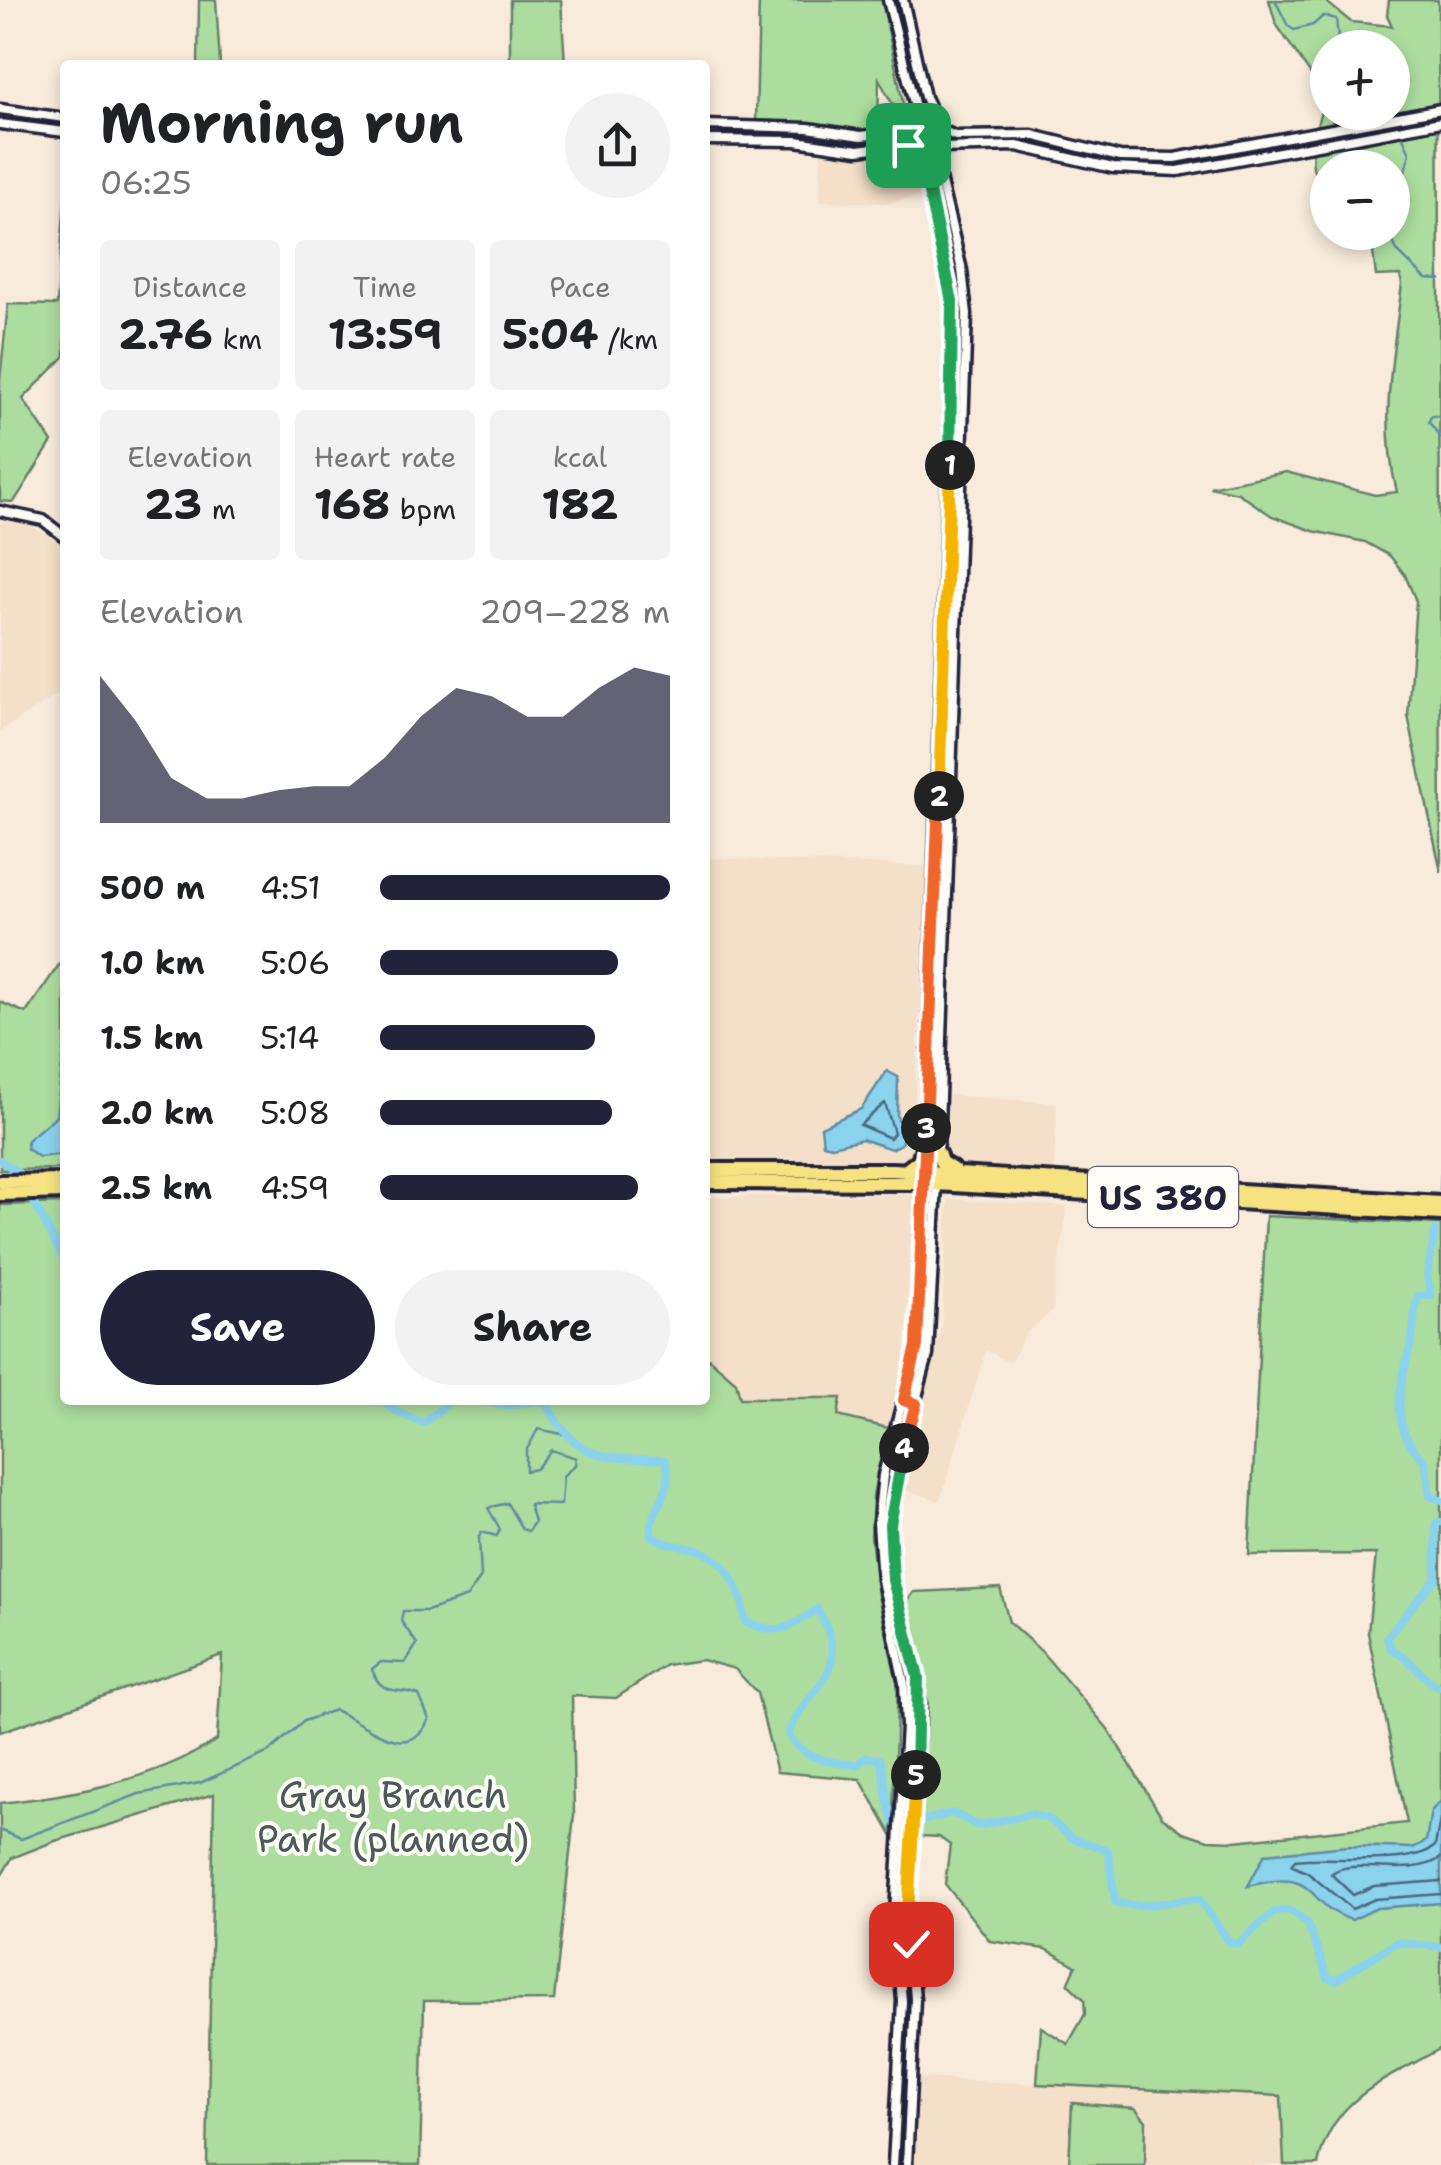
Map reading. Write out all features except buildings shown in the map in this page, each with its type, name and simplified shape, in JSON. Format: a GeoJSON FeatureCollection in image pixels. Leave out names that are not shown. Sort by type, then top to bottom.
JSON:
{"type":"FeatureCollection","features":[{"type":"Feature","properties":{"kind":"highway"},"geometry":{"type":"LineString","coordinates":[[905,1171],[920,1160],[925,1142]]}},
{"type":"Feature","properties":{"kind":"highway"},"geometry":{"type":"LineString","coordinates":[[938,1153],[944,1165],[962,1174]]}},
{"type":"Feature","properties":{"kind":"highway","name":"US 380"},"geometry":{"type":"LineString","coordinates":[[710,1170],[905,1171],[930,1178],[962,1174],[1043,1184],[1441,1214]]}},
{"type":"Feature","properties":{"kind":"highway","name":"US 380"},"geometry":{"type":"LineString","coordinates":[[710,1182],[930,1178],[1441,1203]]}},
{"type":"Feature","properties":{"kind":"highway"},"geometry":{"type":"LineString","coordinates":[[46,1187],[60,1183]]}},
{"type":"Feature","properties":{"kind":"highway"},"geometry":{"type":"LineString","coordinates":[[2,1188],[46,1187],[60,1191]]}},
{"type":"Feature","properties":{"kind":"main road"},"geometry":{"type":"LineString","coordinates":[[888,0],[918,128],[953,310],[925,1142],[930,1178],[932,1299],[928,1356],[896,1476],[890,1525],[893,1580],[918,1677],[919,1736],[908,1912],[916,1999],[907,2165]]}},
{"type":"Feature","properties":{"kind":"main road"},"geometry":{"type":"LineString","coordinates":[[893,2165],[902,2001],[895,1913],[906,1726],[904,1682],[882,1580],[878,1523],[884,1475],[917,1346],[930,1178],[938,1153],[967,314],[962,270],[938,170],[939,128],[926,97],[903,0]]}},
{"type":"Feature","properties":{"kind":"main road"},"geometry":{"type":"LineString","coordinates":[[0,109],[60,117]]}},
{"type":"Feature","properties":{"kind":"main road"},"geometry":{"type":"LineString","coordinates":[[710,125],[808,128],[861,136],[918,128],[939,128],[961,136],[1013,132],[1102,154],[1146,158],[1185,156],[1441,109]]}},
{"type":"Feature","properties":{"kind":"main road"},"geometry":{"type":"LineString","coordinates":[[710,140],[796,141],[858,150],[904,144],[919,149],[1009,145],[1113,168],[1178,171],[1441,122]]}},
{"type":"Feature","properties":{"kind":"main road"},"geometry":{"type":"LineString","coordinates":[[0,124],[60,131]]}},
{"type":"Feature","properties":{"kind":"main road"},"geometry":{"type":"LineString","coordinates":[[0,511],[43,520],[60,532]]}},
{"type":"Feature","properties":{"kind":"main road"},"geometry":{"type":"LineString","coordinates":[[920,1298],[932,1299]]}},
{"type":"Feature","properties":{"kind":"main road"},"geometry":{"type":"LineString","coordinates":[[904,1400],[916,1404]]}},
{"type":"Feature","properties":{"kind":"main road"},"geometry":{"type":"LineString","coordinates":[[902,2001],[916,1999]]}},
{"type":"Feature","properties":{"kind":"shaded area"},"geometry":{"type":"Polygon","coordinates":[[[821,153],[912,156],[922,195],[888,203],[820,201],[821,153]]]}},
{"type":"Feature","properties":{"kind":"shaded area"},"geometry":{"type":"Polygon","coordinates":[[[0,522],[35,527],[60,544],[60,693],[0,731],[0,522]]]}},
{"type":"Feature","properties":{"kind":"shaded area"},"geometry":{"type":"Polygon","coordinates":[[[710,858],[927,866],[912,1159],[710,1162],[710,858]]]}},
{"type":"Feature","properties":{"kind":"shaded area"},"geometry":{"type":"Polygon","coordinates":[[[949,1095],[1057,1103],[1054,1170],[952,1163],[945,1153],[949,1095]]]}},
{"type":"Feature","properties":{"kind":"shaded area"},"geometry":{"type":"Polygon","coordinates":[[[918,1194],[909,1250],[906,1361],[888,1428],[838,1416],[840,1398],[740,1398],[736,1382],[710,1359],[710,1197],[918,1194]]]}},
{"type":"Feature","properties":{"kind":"shaded area"},"geometry":{"type":"Polygon","coordinates":[[[948,1199],[1067,1207],[1052,1311],[1026,1333],[1010,1363],[986,1350],[940,1501],[902,1489],[942,1323],[948,1199]]]}},
{"type":"Feature","properties":{"kind":"shaded area"},"geometry":{"type":"Polygon","coordinates":[[[917,2078],[1281,2096],[1284,2165],[912,2165],[917,2078]]]}},
{"type":"Feature","properties":{"kind":"green space"},"geometry":{"type":"Polygon","coordinates":[[[199,0],[216,0],[220,60],[198,60],[199,0]]]}},
{"type":"Feature","properties":{"kind":"green space"},"geometry":{"type":"Polygon","coordinates":[[[510,0],[561,0],[565,60],[510,60],[510,0]]]}},
{"type":"Feature","properties":{"kind":"green space"},"geometry":{"type":"Polygon","coordinates":[[[759,0],[882,0],[906,118],[904,126],[879,79],[878,131],[756,121],[759,0]]]}},
{"type":"Feature","properties":{"kind":"green space"},"geometry":{"type":"Polygon","coordinates":[[[1269,0],[1324,0],[1351,22],[1392,26],[1387,15],[1389,0],[1438,0],[1441,872],[1408,716],[1416,601],[1405,575],[1390,556],[1365,542],[1313,531],[1272,516],[1238,493],[1210,487],[1286,472],[1375,495],[1397,492],[1388,414],[1402,284],[1400,275],[1376,276],[1372,250],[1410,250],[1410,150],[1313,150],[1316,130],[1410,130],[1410,30],[1310,30],[1310,73],[1276,24],[1269,0]]]}},
{"type":"Feature","properties":{"kind":"green space"},"geometry":{"type":"Polygon","coordinates":[[[60,265],[60,361],[23,399],[52,442],[14,502],[0,501],[0,379],[8,304],[57,305],[60,265]]]}},
{"type":"Feature","properties":{"kind":"green space"},"geometry":{"type":"Polygon","coordinates":[[[60,963],[60,1169],[0,1170],[0,1002],[26,1013],[60,963]]]}},
{"type":"Feature","properties":{"kind":"green space","name":"Gray Branch Park (planned)"},"geometry":{"type":"Polygon","coordinates":[[[60,1203],[60,1405],[710,1405],[710,1359],[736,1382],[740,1398],[841,1398],[838,1416],[888,1428],[873,1495],[871,1536],[878,1596],[898,1686],[892,1835],[860,1779],[777,1772],[757,1693],[735,1669],[702,1660],[666,1665],[616,1698],[572,1696],[574,1816],[554,2000],[424,2001],[420,2165],[207,2165],[214,1794],[55,1841],[12,1858],[0,1878],[0,1803],[113,1784],[167,1766],[217,1740],[222,1655],[0,1732],[0,1205],[60,1203]]]}},
{"type":"Feature","properties":{"kind":"green space"},"geometry":{"type":"Polygon","coordinates":[[[1266,1216],[1441,1224],[1441,2048],[1382,2081],[1348,2107],[1325,2142],[1318,2165],[1284,2165],[1281,2096],[1037,2084],[1041,2027],[1068,2044],[1085,2014],[1084,1999],[1068,1984],[1076,1966],[1046,1949],[990,1941],[945,1884],[950,1845],[939,1837],[921,1836],[922,1695],[906,1603],[914,1592],[1000,1588],[1009,1622],[1041,1651],[1108,1729],[1162,1817],[1183,1832],[1208,1840],[1235,1841],[1407,1823],[1368,1633],[1376,1554],[1249,1555],[1266,1216]]]}},
{"type":"Feature","properties":{"kind":"green space"},"geometry":{"type":"Polygon","coordinates":[[[1072,2103],[1135,2108],[1146,2121],[1145,2165],[1069,2165],[1072,2103]]]}},
{"type":"Feature","properties":{"kind":"water"},"geometry":{"type":"Polygon","coordinates":[[[887,1071],[898,1077],[897,1116],[904,1134],[901,1144],[891,1149],[862,1139],[832,1146],[823,1144],[821,1127],[861,1109],[887,1071]]]}},
{"type":"Feature","properties":{"kind":"water"},"geometry":{"type":"Polygon","coordinates":[[[60,1083],[60,1155],[39,1157],[27,1149],[27,1140],[56,1116],[60,1083]]]}},
{"type":"Feature","properties":{"kind":"water"},"geometry":{"type":"Polygon","coordinates":[[[1441,1801],[1441,1903],[1377,1908],[1352,1920],[1336,1913],[1300,1884],[1272,1881],[1248,1886],[1265,1854],[1348,1846],[1413,1848],[1426,1841],[1431,1811],[1441,1801]]]}},
{"type":"Feature","properties":{"kind":"waterway"},"geometry":{"type":"LineString","coordinates":[[1275,0],[1294,30],[1313,25],[1323,16],[1336,19],[1337,30]]}},
{"type":"Feature","properties":{"kind":"waterway"},"geometry":{"type":"LineString","coordinates":[[1401,133],[1409,150]]}},
{"type":"Feature","properties":{"kind":"waterway"},"geometry":{"type":"LineString","coordinates":[[1397,250],[1426,279],[1441,280]]}},
{"type":"Feature","properties":{"kind":"waterway"},"geometry":{"type":"LineString","coordinates":[[1441,416],[1431,416],[1429,422],[1441,438]]}},
{"type":"Feature","properties":{"kind":"waterway"},"geometry":{"type":"LineString","coordinates":[[0,1160],[19,1173],[60,1252]]}},
{"type":"Feature","properties":{"kind":"waterway"},"geometry":{"type":"LineString","coordinates":[[1440,1189],[1441,1174]]}},
{"type":"Feature","properties":{"kind":"waterway"},"geometry":{"type":"LineString","coordinates":[[1435,1231],[1427,1275],[1431,1296],[1418,1296],[1400,1406],[1405,1435],[1425,1461],[1430,1496],[1441,1500]]}},
{"type":"Feature","properties":{"kind":"waterway"},"geometry":{"type":"LineString","coordinates":[[387,1405],[424,1423],[445,1405]]}},
{"type":"Feature","properties":{"kind":"waterway"},"geometry":{"type":"LineString","coordinates":[[500,1405],[511,1405]]}},
{"type":"Feature","properties":{"kind":"waterway"},"geometry":{"type":"LineString","coordinates":[[547,1405],[568,1435],[592,1452],[665,1460],[667,1483],[653,1517],[651,1535],[698,1550],[726,1569],[741,1599],[745,1622],[783,1628],[817,1609],[828,1631],[831,1664],[788,1734],[801,1749],[827,1761],[857,1765],[866,1757],[880,1759],[894,1823],[906,1825],[953,1813],[978,1826],[1031,1814],[1049,1819],[1072,1838],[1108,1850],[1115,1902],[1146,1905],[1199,1899],[1230,1943],[1238,1944],[1274,1912],[1289,1910],[1307,1922],[1328,1978],[1336,1980],[1397,1942],[1441,1947]]}},
{"type":"Feature","properties":{"kind":"waterway"},"geometry":{"type":"LineString","coordinates":[[0,1830],[21,1839],[139,1794],[200,1783],[269,1752],[304,1721],[334,1710],[387,1737],[410,1739],[421,1732],[429,1719],[419,1695],[385,1687],[372,1669],[381,1662],[405,1663],[417,1644],[401,1621],[403,1611],[427,1611],[467,1597],[481,1577],[481,1532],[497,1536],[500,1529],[488,1508],[507,1503],[522,1529],[528,1531],[534,1522],[529,1504],[561,1505],[563,1476],[575,1465],[576,1458],[551,1450],[536,1469],[526,1471],[526,1451],[538,1429],[562,1434]]}},
{"type":"Feature","properties":{"kind":"waterway"},"geometry":{"type":"LineString","coordinates":[[1441,1522],[1436,1523],[1436,1578],[1387,1637],[1391,1649],[1441,1687]]}},
{"type":"Feature","properties":{"kind":"route"},"geometry":{"type":"LineString","coordinates":[[908,145],[920,150],[949,274],[953,310],[946,618],[920,1298],[917,1346],[904,1400],[916,1404],[896,1476],[890,1525],[893,1580],[911,1645],[921,1703],[908,1912],[911,1944]]}}]}
